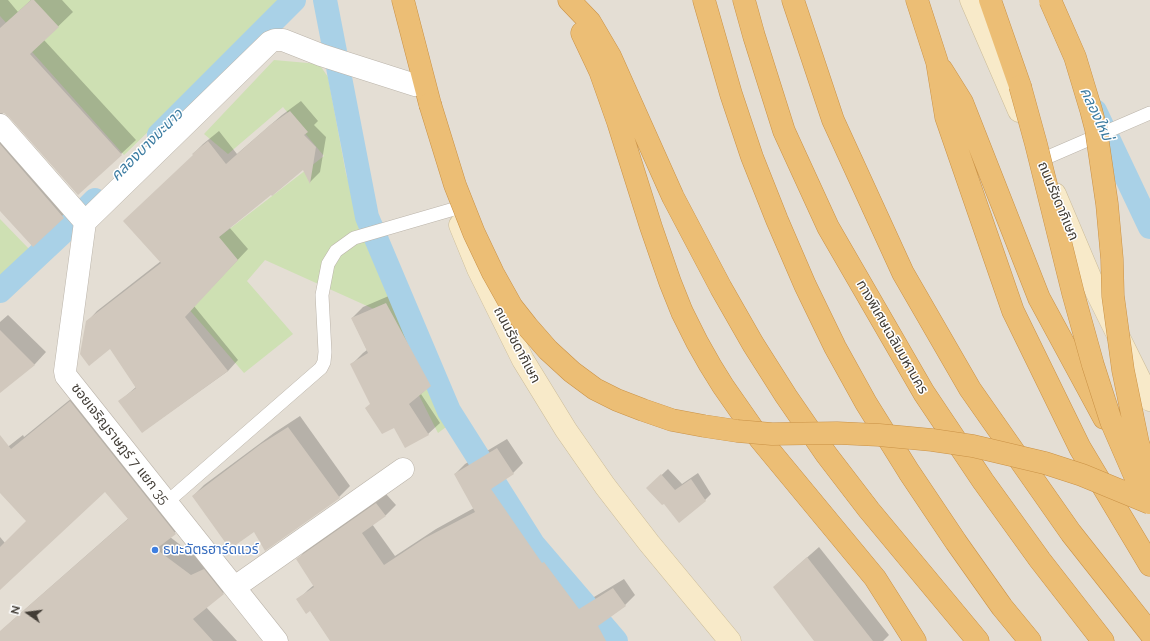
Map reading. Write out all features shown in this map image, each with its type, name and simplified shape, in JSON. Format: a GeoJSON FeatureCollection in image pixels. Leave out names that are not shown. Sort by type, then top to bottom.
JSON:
{"type":"FeatureCollection","features":[{"type":"Feature","properties":{"kind":"highway"},"geometry":{"type":"LineString","coordinates":[[402,0],[430,104],[455,185],[474,233],[493,273],[512,307],[548,350],[572,372],[595,389],[617,400],[672,420],[737,431],[772,434],[837,433],[879,435],[973,446],[1045,463],[1082,475],[1150,503]]}},
{"type":"Feature","properties":{"kind":"highway"},"geometry":{"type":"LineString","coordinates":[[564,0],[588,45],[608,93],[670,282],[682,312],[710,365],[738,409],[760,439],[875,578],[915,641]]}},
{"type":"Feature","properties":{"kind":"highway"},"geometry":{"type":"LineString","coordinates":[[569,0],[590,22],[610,56],[657,162],[695,240],[761,357],[786,396],[840,473],[978,641]]}},
{"type":"Feature","properties":{"kind":"highway"},"geometry":{"type":"LineString","coordinates":[[704,0],[731,94],[747,143],[783,235],[805,285],[835,346],[866,403],[909,472],[997,600],[1030,641]]}},
{"type":"Feature","properties":{"kind":"highway","name":"ทางพิเศษเฉลิมมหานคร"},"geometry":{"type":"LineString","coordinates":[[744,0],[784,131],[828,227],[924,393],[983,481],[1031,548],[1103,641]]}},
{"type":"Feature","properties":{"kind":"highway"},"geometry":{"type":"LineString","coordinates":[[793,0],[833,120],[903,272],[970,389],[1071,533],[1150,632]]}},
{"type":"Feature","properties":{"kind":"highway"},"geometry":{"type":"LineString","coordinates":[[917,0],[937,62],[946,117],[1013,311],[1080,448],[1150,565]]}},
{"type":"Feature","properties":{"kind":"highway"},"geometry":{"type":"LineString","coordinates":[[990,0],[1020,86],[1073,293],[1093,364],[1111,421],[1150,509]]}},
{"type":"Feature","properties":{"kind":"highway"},"geometry":{"type":"LineString","coordinates":[[1050,0],[1075,57],[1096,129],[1108,204],[1113,296],[1123,370],[1138,443],[1150,477]]}},
{"type":"Feature","properties":{"kind":"highway"},"geometry":{"type":"LineString","coordinates":[[937,62],[962,102],[1039,298],[1112,432],[1150,483]]}},
{"type":"Feature","properties":{"kind":"main road","name":"ถนนรัชดาภิเษก"},"geometry":{"type":"LineString","coordinates":[[402,0],[409,58],[415,85],[454,209],[478,269],[523,360],[566,430],[605,486],[649,543],[730,641]]}},
{"type":"Feature","properties":{"kind":"main road","name":"ถนนรัชดาภิเษก"},"geometry":{"type":"LineString","coordinates":[[971,0],[1050,155],[1096,291],[1150,400]]}},
{"type":"Feature","properties":{"kind":"street"},"geometry":{"type":"LineString","coordinates":[[0,125],[80,216],[270,42],[275,40],[283,40],[321,55],[415,85]]}},
{"type":"Feature","properties":{"kind":"street","name":"ซอยเจริญราษฎร์ 7 แยก 35"},"geometry":{"type":"LineString","coordinates":[[80,216],[65,372],[66,376],[277,641]]}},
{"type":"Feature","properties":{"kind":"street"},"geometry":{"type":"LineString","coordinates":[[235,587],[403,469]]}},
{"type":"Feature","properties":{"kind":"lane"},"geometry":{"type":"LineString","coordinates":[[1050,155],[1150,113]]}},
{"type":"Feature","properties":{"kind":"lane"},"geometry":{"type":"LineString","coordinates":[[166,503],[321,368],[324,362],[325,352],[322,295],[328,264],[336,251],[354,238],[454,209]]}},
{"type":"Feature","properties":{"kind":"shaded area"},"geometry":{"type":"Polygon","coordinates":[[[0,0],[1150,0],[1150,641],[0,641],[0,0]]]}},
{"type":"Feature","properties":{"kind":"green space"},"geometry":{"type":"Polygon","coordinates":[[[0,0],[285,0],[124,155],[0,16],[0,0]]]}},
{"type":"Feature","properties":{"kind":"green space"},"geometry":{"type":"Polygon","coordinates":[[[274,60],[319,64],[328,77],[346,174],[361,220],[378,260],[390,298],[446,427],[438,433],[376,310],[265,260],[247,281],[293,334],[244,373],[187,307],[210,244],[324,156],[283,107],[228,154],[204,134],[274,60]]]}},
{"type":"Feature","properties":{"kind":"green space"},"geometry":{"type":"Polygon","coordinates":[[[0,219],[29,249],[0,277],[0,219]]]}},
{"type":"Feature","properties":{"kind":"building"},"geometry":{"type":"Polygon","coordinates":[[[31,0],[34,0],[59,27],[30,54],[122,155],[78,195],[9,117],[4,113],[0,113],[0,28],[31,0]]]}},
{"type":"Feature","properties":{"kind":"building"},"geometry":{"type":"Polygon","coordinates":[[[290,111],[308,132],[304,135],[316,147],[310,184],[303,170],[219,237],[238,260],[185,317],[228,371],[142,433],[118,401],[136,388],[110,349],[89,366],[80,354],[86,321],[161,263],[123,221],[193,155],[192,154],[208,141],[226,164],[270,125],[290,111]]]}},
{"type":"Feature","properties":{"kind":"building"},"geometry":{"type":"Polygon","coordinates":[[[0,144],[64,218],[33,247],[0,211],[0,144]]]}},
{"type":"Feature","properties":{"kind":"building"},"geometry":{"type":"Polygon","coordinates":[[[386,303],[431,386],[409,404],[429,435],[405,448],[394,428],[382,434],[365,408],[370,404],[350,364],[368,353],[351,318],[386,303]]]}},
{"type":"Feature","properties":{"kind":"building"},"geometry":{"type":"Polygon","coordinates":[[[0,330],[35,365],[0,393],[0,330]]]}},
{"type":"Feature","properties":{"kind":"building"},"geometry":{"type":"Polygon","coordinates":[[[70,401],[176,534],[156,549],[191,575],[204,569],[224,594],[193,619],[213,641],[0,641],[0,631],[128,519],[105,492],[0,590],[0,547],[26,521],[0,493],[0,435],[11,449],[70,401]]]}},
{"type":"Feature","properties":{"kind":"building"},"geometry":{"type":"Polygon","coordinates":[[[288,427],[340,498],[265,551],[254,532],[230,549],[192,496],[261,444],[288,427]]]}},
{"type":"Feature","properties":{"kind":"building"},"geometry":{"type":"Polygon","coordinates":[[[497,448],[514,474],[491,489],[542,563],[544,562],[579,609],[613,588],[626,606],[598,626],[606,641],[330,641],[310,611],[306,614],[296,599],[314,587],[296,559],[376,503],[386,516],[362,533],[384,565],[425,538],[475,512],[454,474],[497,448]]]}},
{"type":"Feature","properties":{"kind":"building"},"geometry":{"type":"Polygon","coordinates":[[[661,474],[675,490],[691,479],[706,501],[679,523],[664,504],[662,505],[646,488],[661,474]]]}},
{"type":"Feature","properties":{"kind":"building"},"geometry":{"type":"Polygon","coordinates":[[[807,557],[873,641],[814,641],[773,587],[807,557]]]}},
{"type":"Feature","properties":{"kind":"waterway","name":"คลองบางมะนาว"},"geometry":{"type":"LineString","coordinates":[[159,135],[294,0]]}},
{"type":"Feature","properties":{"kind":"waterway"},"geometry":{"type":"LineString","coordinates":[[325,0],[367,217],[449,411],[533,544],[616,641]]}},
{"type":"Feature","properties":{"kind":"waterway","name":"คลองใหม่"},"geometry":{"type":"LineString","coordinates":[[1095,111],[1150,227]]}},
{"type":"Feature","properties":{"kind":"waterway","name":"คลองบางมะนาว"},"geometry":{"type":"LineString","coordinates":[[0,291],[95,200]]}},
{"type":"Feature","properties":{"kind":"place","name":"ธนะฉัตรฮาร์ดแวร์"},"geometry":{"type":"Point","coordinates":[155,550]}}]}
